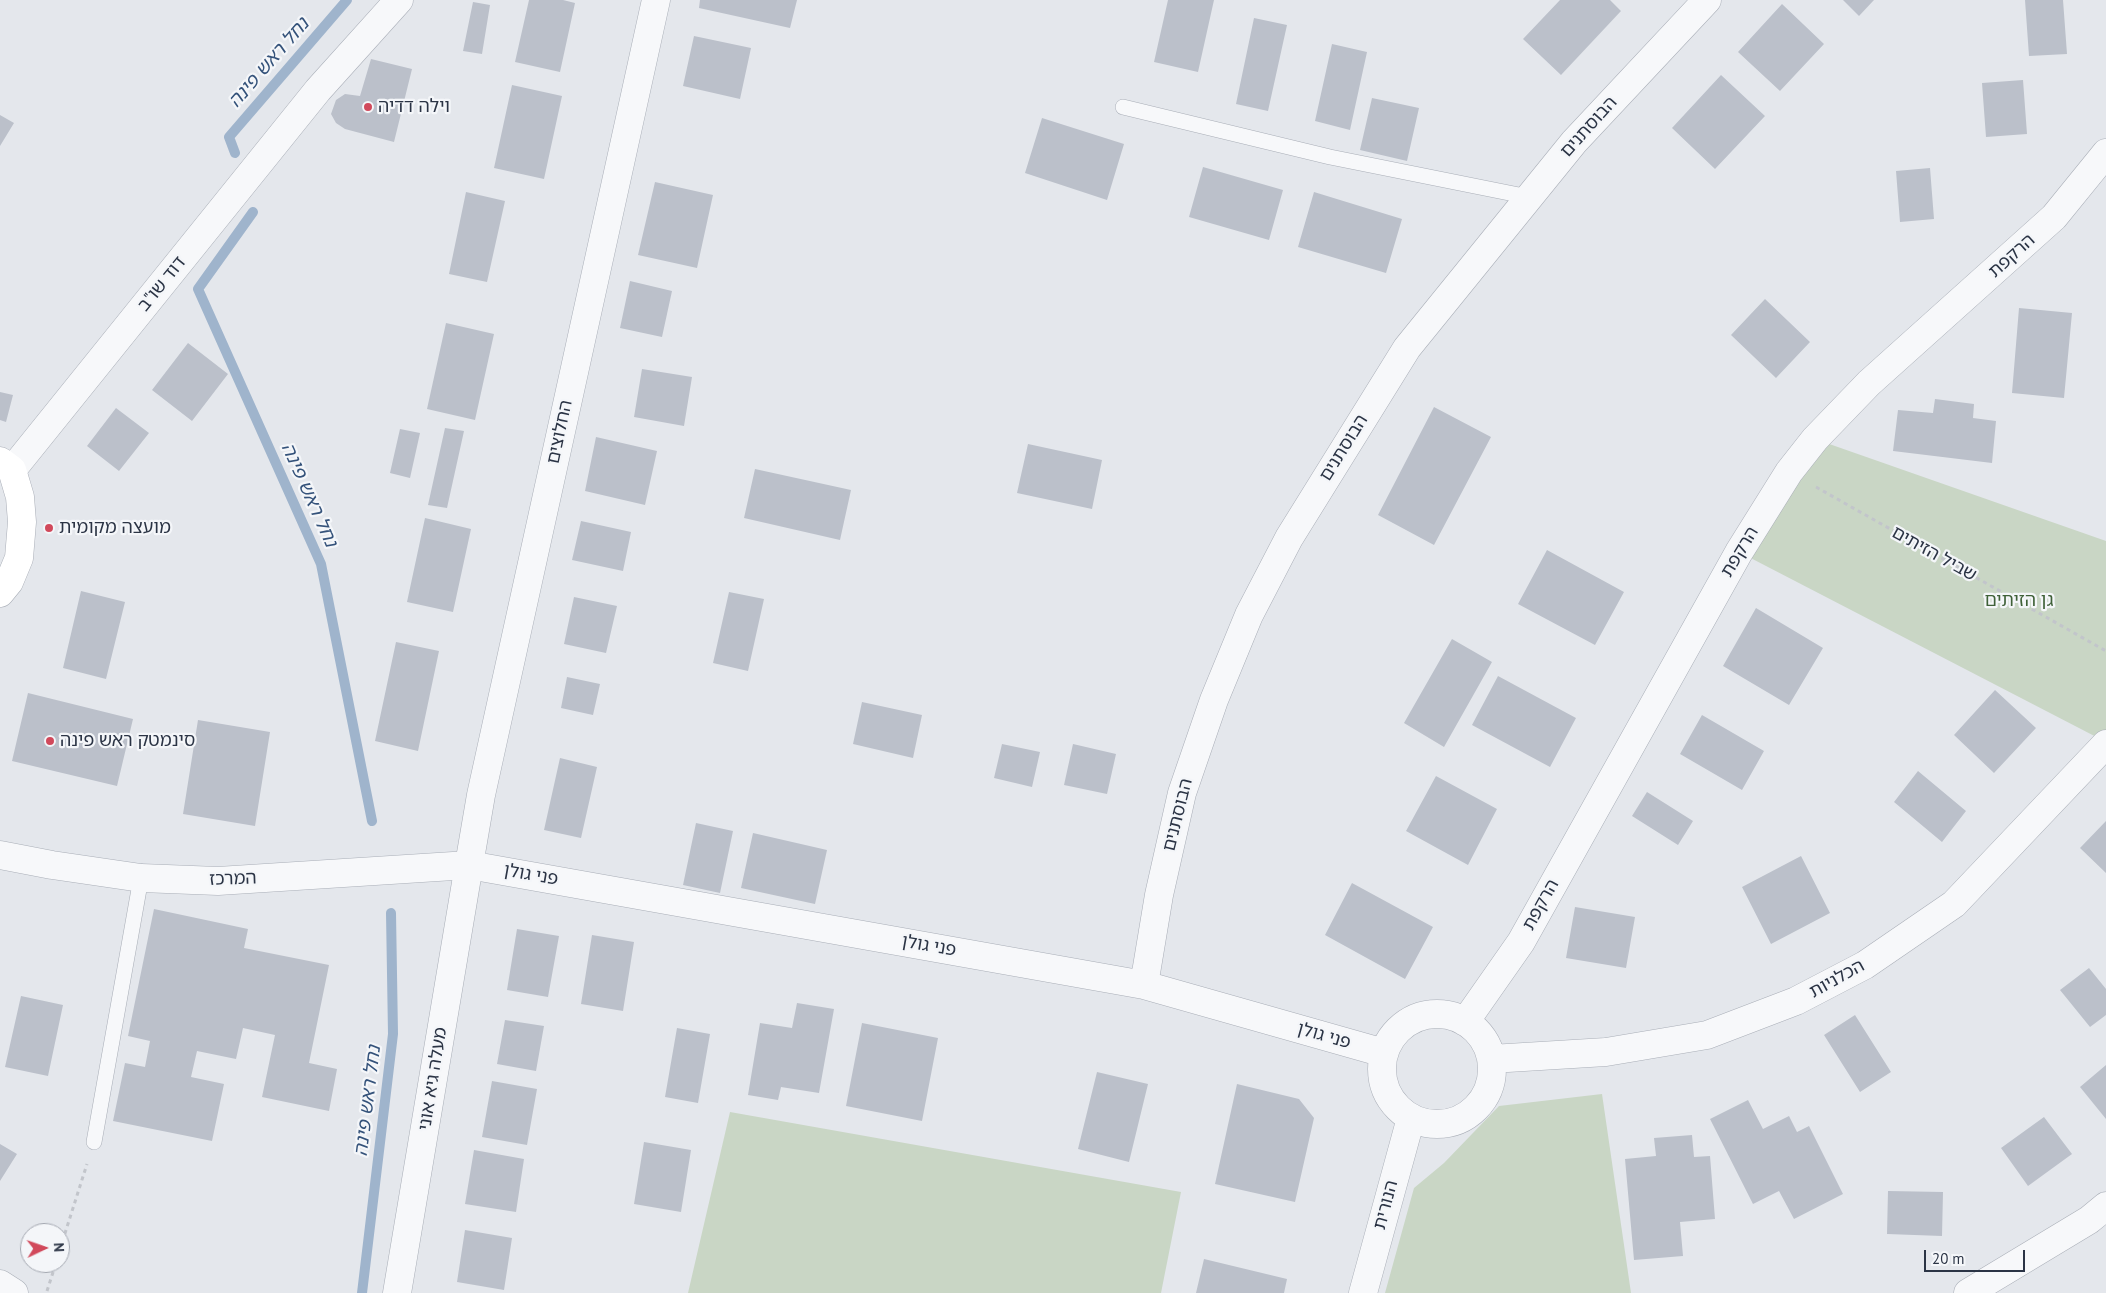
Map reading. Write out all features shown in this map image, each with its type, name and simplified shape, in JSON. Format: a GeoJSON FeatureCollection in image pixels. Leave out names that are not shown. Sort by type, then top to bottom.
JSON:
{"type":"FeatureCollection","features":[{"type":"Feature","properties":{"kind":"main road","name":"דוד שו\"ב"},"geometry":{"type":"LineString","coordinates":[[0,593],[9,582],[20,558],[22,522],[20,497],[6,466]]}},
{"type":"Feature","properties":{"kind":"street","name":"החלוצים"},"geometry":{"type":"LineString","coordinates":[[468,865],[481,794],[656,0]]}},
{"type":"Feature","properties":{"kind":"street","name":"הבוסתנים"},"geometry":{"type":"LineString","coordinates":[[1144,985],[1158,896],[1182,793],[1214,700],[1248,614],[1289,538],[1407,348],[1574,142],[1707,0]]}},
{"type":"Feature","properties":{"kind":"street","name":"דוד שו\"ב"},"geometry":{"type":"LineString","coordinates":[[6,466],[318,90],[397,1]]}},
{"type":"Feature","properties":{"kind":"street","name":"הרקפת"},"geometry":{"type":"LineString","coordinates":[[1465,1022],[1520,942],[1739,552],[1789,472],[1815,439],[1869,383],[2054,217],[2106,152]]}},
{"type":"Feature","properties":{"kind":"street","name":"הכלניות"},"geometry":{"type":"LineString","coordinates":[[1491,1059],[1606,1052],[1708,1035],[1796,1001],[1865,965],[1954,904],[2106,744]]}},
{"type":"Feature","properties":{"kind":"street","name":"המרכז"},"geometry":{"type":"LineString","coordinates":[[0,855],[141,878],[218,880],[468,865]]}},
{"type":"Feature","properties":{"kind":"street","name":"פני גולן"},"geometry":{"type":"LineString","coordinates":[[468,865],[1144,985],[1384,1053]]}},
{"type":"Feature","properties":{"kind":"street","name":"מעלה גיא אוני"},"geometry":{"type":"LineString","coordinates":[[397,1293],[468,865]]}},
{"type":"Feature","properties":{"kind":"street"},"geometry":{"type":"LineString","coordinates":[[1433,1014],[1450,1015],[1465,1022],[1477,1032],[1486,1044],[1491,1059],[1491,1077],[1486,1094],[1476,1108],[1461,1118],[1445,1124],[1428,1124],[1411,1118],[1401,1111],[1386,1090],[1382,1072],[1384,1053],[1391,1038],[1402,1026],[1417,1017],[1433,1014]]}},
{"type":"Feature","properties":{"kind":"street","name":"הנורית"},"geometry":{"type":"LineString","coordinates":[[1363,1293],[1411,1118]]}},
{"type":"Feature","properties":{"kind":"street"},"geometry":{"type":"LineString","coordinates":[[1968,1293],[2089,1220],[2106,1206]]}},
{"type":"Feature","properties":{"kind":"street"},"geometry":{"type":"LineString","coordinates":[[0,1284],[14,1293]]}},
{"type":"Feature","properties":{"kind":"lane"},"geometry":{"type":"LineString","coordinates":[[1123,107],[1330,157],[1529,197]]}},
{"type":"Feature","properties":{"kind":"lane"},"geometry":{"type":"LineString","coordinates":[[94,1142],[141,878]]}},
{"type":"Feature","properties":{"kind":"path","name":"שביל הזיתים"},"geometry":{"type":"LineString","coordinates":[[1789,472],[2106,651]]}},
{"type":"Feature","properties":{"kind":"path"},"geometry":{"type":"LineString","coordinates":[[68,1223],[94,1142]]}},
{"type":"Feature","properties":{"kind":"path"},"geometry":{"type":"LineString","coordinates":[[46,1293],[53,1273]]}},
{"type":"Feature","properties":{"kind":"green space","name":"גן הזיתים"},"geometry":{"type":"Polygon","coordinates":[[[1815,439],[2106,541],[2106,742],[1739,552],[1815,439]]]}},
{"type":"Feature","properties":{"kind":"green space"},"geometry":{"type":"Polygon","coordinates":[[[1602,1094],[1631,1293],[1385,1293],[1414,1188],[1444,1163],[1499,1106],[1602,1094]]]}},
{"type":"Feature","properties":{"kind":"green space"},"geometry":{"type":"Polygon","coordinates":[[[730,1112],[1181,1192],[1161,1293],[688,1293],[730,1112]]]}},
{"type":"Feature","properties":{"kind":"building"},"geometry":{"type":"Polygon","coordinates":[[[529,0],[563,0],[575,3],[560,72],[515,62],[529,0]]]}},
{"type":"Feature","properties":{"kind":"building"},"geometry":{"type":"Polygon","coordinates":[[[700,0],[797,0],[790,28],[699,8],[700,0]]]}},
{"type":"Feature","properties":{"kind":"building"},"geometry":{"type":"Polygon","coordinates":[[[1168,0],[1214,0],[1198,72],[1154,62],[1168,0]]]}},
{"type":"Feature","properties":{"kind":"building"},"geometry":{"type":"Polygon","coordinates":[[[1560,0],[1610,0],[1621,11],[1561,75],[1523,39],[1560,0]]]}},
{"type":"Feature","properties":{"kind":"building"},"geometry":{"type":"Polygon","coordinates":[[[1843,0],[1874,0],[1859,16],[1843,0]]]}},
{"type":"Feature","properties":{"kind":"building"},"geometry":{"type":"Polygon","coordinates":[[[2025,0],[2063,0],[2067,54],[2029,56],[2025,0]]]}},
{"type":"Feature","properties":{"kind":"building"},"geometry":{"type":"Polygon","coordinates":[[[473,2],[490,5],[482,54],[463,51],[473,2]]]}},
{"type":"Feature","properties":{"kind":"building"},"geometry":{"type":"Polygon","coordinates":[[[1782,4],[1824,44],[1780,91],[1738,52],[1782,4]]]}},
{"type":"Feature","properties":{"kind":"building"},"geometry":{"type":"Polygon","coordinates":[[[1254,18],[1287,25],[1268,111],[1236,104],[1254,18]]]}},
{"type":"Feature","properties":{"kind":"building"},"geometry":{"type":"Polygon","coordinates":[[[694,36],[751,48],[740,99],[683,86],[694,36]]]}},
{"type":"Feature","properties":{"kind":"building"},"geometry":{"type":"Polygon","coordinates":[[[1332,44],[1367,52],[1350,130],[1315,121],[1332,44]]]}},
{"type":"Feature","properties":{"kind":"building","name":"וילה דדיה"},"geometry":{"type":"Polygon","coordinates":[[[371,59],[412,69],[394,142],[345,129],[336,123],[331,114],[336,100],[345,94],[360,96],[371,59]]]}},
{"type":"Feature","properties":{"kind":"building"},"geometry":{"type":"Polygon","coordinates":[[[1721,75],[1765,116],[1715,169],[1672,128],[1721,75]]]}},
{"type":"Feature","properties":{"kind":"building"},"geometry":{"type":"Polygon","coordinates":[[[2023,80],[2027,134],[1986,137],[1982,83],[2023,80]]]}},
{"type":"Feature","properties":{"kind":"building"},"geometry":{"type":"Polygon","coordinates":[[[512,85],[562,96],[544,179],[494,168],[512,85]]]}},
{"type":"Feature","properties":{"kind":"building"},"geometry":{"type":"Polygon","coordinates":[[[1372,98],[1419,108],[1407,161],[1360,150],[1372,98]]]}},
{"type":"Feature","properties":{"kind":"building"},"geometry":{"type":"Polygon","coordinates":[[[0,115],[14,123],[0,146],[0,115]]]}},
{"type":"Feature","properties":{"kind":"building"},"geometry":{"type":"Polygon","coordinates":[[[1042,118],[1124,144],[1107,200],[1025,173],[1042,118]]]}},
{"type":"Feature","properties":{"kind":"building"},"geometry":{"type":"Polygon","coordinates":[[[1203,167],[1283,190],[1269,240],[1189,217],[1203,167]]]}},
{"type":"Feature","properties":{"kind":"building"},"geometry":{"type":"Polygon","coordinates":[[[1930,168],[1934,219],[1900,222],[1896,171],[1930,168]]]}},
{"type":"Feature","properties":{"kind":"building"},"geometry":{"type":"Polygon","coordinates":[[[655,182],[713,195],[697,268],[638,255],[655,182]]]}},
{"type":"Feature","properties":{"kind":"building"},"geometry":{"type":"Polygon","coordinates":[[[466,192],[505,201],[487,282],[449,274],[466,192]]]}},
{"type":"Feature","properties":{"kind":"building"},"geometry":{"type":"Polygon","coordinates":[[[1314,192],[1402,219],[1386,273],[1298,247],[1314,192]]]}},
{"type":"Feature","properties":{"kind":"building"},"geometry":{"type":"Polygon","coordinates":[[[630,281],[672,291],[662,337],[620,328],[630,281]]]}},
{"type":"Feature","properties":{"kind":"building"},"geometry":{"type":"Polygon","coordinates":[[[1765,299],[1810,342],[1776,378],[1731,335],[1765,299]]]}},
{"type":"Feature","properties":{"kind":"building"},"geometry":{"type":"Polygon","coordinates":[[[2019,308],[2072,313],[2064,398],[2012,393],[2019,308]]]}},
{"type":"Feature","properties":{"kind":"building"},"geometry":{"type":"Polygon","coordinates":[[[446,323],[494,334],[475,420],[427,409],[446,323]]]}},
{"type":"Feature","properties":{"kind":"building"},"geometry":{"type":"Polygon","coordinates":[[[188,343],[228,374],[192,421],[152,390],[188,343]]]}},
{"type":"Feature","properties":{"kind":"building"},"geometry":{"type":"Polygon","coordinates":[[[642,369],[692,377],[684,426],[634,417],[642,369]]]}},
{"type":"Feature","properties":{"kind":"building"},"geometry":{"type":"Polygon","coordinates":[[[0,392],[13,395],[6,422],[0,420],[0,392]]]}},
{"type":"Feature","properties":{"kind":"building"},"geometry":{"type":"Polygon","coordinates":[[[1935,399],[1974,404],[1973,418],[1996,421],[1992,463],[1893,451],[1898,410],[1933,413],[1935,399]]]}},
{"type":"Feature","properties":{"kind":"building"},"geometry":{"type":"Polygon","coordinates":[[[1434,407],[1491,437],[1434,545],[1378,515],[1434,407]]]}},
{"type":"Feature","properties":{"kind":"building"},"geometry":{"type":"Polygon","coordinates":[[[116,408],[149,433],[119,471],[87,446],[116,408]]]}},
{"type":"Feature","properties":{"kind":"building"},"geometry":{"type":"Polygon","coordinates":[[[445,428],[464,431],[447,508],[428,505],[445,428]]]}},
{"type":"Feature","properties":{"kind":"building"},"geometry":{"type":"Polygon","coordinates":[[[400,429],[420,433],[410,478],[390,473],[400,429]]]}},
{"type":"Feature","properties":{"kind":"building"},"geometry":{"type":"Polygon","coordinates":[[[596,437],[657,451],[645,505],[585,491],[596,437]]]}},
{"type":"Feature","properties":{"kind":"building"},"geometry":{"type":"Polygon","coordinates":[[[1028,444],[1102,460],[1092,509],[1017,493],[1028,444]]]}},
{"type":"Feature","properties":{"kind":"building"},"geometry":{"type":"Polygon","coordinates":[[[755,469],[851,490],[840,540],[744,518],[755,469]]]}},
{"type":"Feature","properties":{"kind":"building"},"geometry":{"type":"Polygon","coordinates":[[[425,518],[471,529],[453,612],[407,602],[425,518]]]}},
{"type":"Feature","properties":{"kind":"building"},"geometry":{"type":"Polygon","coordinates":[[[581,521],[631,532],[623,571],[572,560],[581,521]]]}},
{"type":"Feature","properties":{"kind":"building"},"geometry":{"type":"Polygon","coordinates":[[[1547,550],[1624,592],[1595,645],[1518,604],[1547,550]]]}},
{"type":"Feature","properties":{"kind":"building"},"geometry":{"type":"Polygon","coordinates":[[[81,591],[125,602],[106,679],[63,668],[81,591]]]}},
{"type":"Feature","properties":{"kind":"building"},"geometry":{"type":"Polygon","coordinates":[[[729,592],[764,599],[748,671],[713,663],[729,592]]]}},
{"type":"Feature","properties":{"kind":"building"},"geometry":{"type":"Polygon","coordinates":[[[574,597],[617,606],[606,653],[564,644],[574,597]]]}},
{"type":"Feature","properties":{"kind":"building"},"geometry":{"type":"Polygon","coordinates":[[[1756,608],[1823,648],[1789,705],[1723,666],[1756,608]]]}},
{"type":"Feature","properties":{"kind":"building"},"geometry":{"type":"Polygon","coordinates":[[[1452,639],[1492,662],[1444,747],[1404,723],[1452,639]]]}},
{"type":"Feature","properties":{"kind":"building"},"geometry":{"type":"Polygon","coordinates":[[[396,642],[439,651],[418,751],[375,741],[396,642]]]}},
{"type":"Feature","properties":{"kind":"building"},"geometry":{"type":"Polygon","coordinates":[[[1498,676],[1576,718],[1550,767],[1472,725],[1498,676]]]}},
{"type":"Feature","properties":{"kind":"building"},"geometry":{"type":"Polygon","coordinates":[[[567,677],[600,684],[593,715],[561,708],[567,677]]]}},
{"type":"Feature","properties":{"kind":"building"},"geometry":{"type":"Polygon","coordinates":[[[1995,690],[2036,728],[1994,773],[1954,735],[1995,690]]]}},
{"type":"Feature","properties":{"kind":"building"},"geometry":{"type":"Polygon","coordinates":[[[28,693],[133,719],[117,786],[12,761],[28,693]]]}},
{"type":"Feature","properties":{"kind":"building"},"geometry":{"type":"Polygon","coordinates":[[[862,702],[922,715],[913,758],[853,744],[862,702]]]}},
{"type":"Feature","properties":{"kind":"building"},"geometry":{"type":"Polygon","coordinates":[[[1702,715],[1764,751],[1742,790],[1680,754],[1702,715]]]}},
{"type":"Feature","properties":{"kind":"building"},"geometry":{"type":"Polygon","coordinates":[[[198,720],[270,732],[255,826],[183,814],[198,720]]]}},
{"type":"Feature","properties":{"kind":"building"},"geometry":{"type":"Polygon","coordinates":[[[1002,744],[1040,752],[1032,787],[994,778],[1002,744]]]}},
{"type":"Feature","properties":{"kind":"building"},"geometry":{"type":"Polygon","coordinates":[[[1073,744],[1116,754],[1107,794],[1064,785],[1073,744]]]}},
{"type":"Feature","properties":{"kind":"building"},"geometry":{"type":"Polygon","coordinates":[[[560,758],[597,767],[581,838],[544,830],[560,758]]]}},
{"type":"Feature","properties":{"kind":"building"},"geometry":{"type":"Polygon","coordinates":[[[1918,771],[1966,811],[1942,842],[1894,802],[1918,771]]]}},
{"type":"Feature","properties":{"kind":"building"},"geometry":{"type":"Polygon","coordinates":[[[1436,776],[1497,809],[1468,865],[1406,831],[1436,776]]]}},
{"type":"Feature","properties":{"kind":"building"},"geometry":{"type":"Polygon","coordinates":[[[1647,792],[1693,821],[1678,845],[1632,816],[1647,792]]]}},
{"type":"Feature","properties":{"kind":"building"},"geometry":{"type":"Polygon","coordinates":[[[2106,821],[2106,873],[2080,848],[2106,821]]]}},
{"type":"Feature","properties":{"kind":"building"},"geometry":{"type":"Polygon","coordinates":[[[696,823],[733,831],[720,893],[683,885],[696,823]]]}},
{"type":"Feature","properties":{"kind":"building"},"geometry":{"type":"Polygon","coordinates":[[[753,833],[827,850],[815,904],[741,888],[753,833]]]}},
{"type":"Feature","properties":{"kind":"building"},"geometry":{"type":"Polygon","coordinates":[[[1801,856],[1830,913],[1771,944],[1742,887],[1801,856]]]}},
{"type":"Feature","properties":{"kind":"building"},"geometry":{"type":"Polygon","coordinates":[[[1352,883],[1433,927],[1405,979],[1325,935],[1352,883]]]}},
{"type":"Feature","properties":{"kind":"building"},"geometry":{"type":"Polygon","coordinates":[[[1575,907],[1635,917],[1626,968],[1566,958],[1575,907]]]}},
{"type":"Feature","properties":{"kind":"building"},"geometry":{"type":"Polygon","coordinates":[[[154,909],[248,929],[244,948],[329,965],[309,1063],[337,1069],[329,1111],[262,1097],[275,1035],[243,1028],[236,1059],[197,1051],[191,1077],[224,1084],[212,1141],[113,1121],[125,1063],[145,1067],[150,1041],[128,1036],[154,909]]]}},
{"type":"Feature","properties":{"kind":"building"},"geometry":{"type":"Polygon","coordinates":[[[517,929],[559,936],[548,997],[507,990],[517,929]]]}},
{"type":"Feature","properties":{"kind":"building"},"geometry":{"type":"Polygon","coordinates":[[[592,935],[634,942],[623,1011],[581,1004],[592,935]]]}},
{"type":"Feature","properties":{"kind":"building"},"geometry":{"type":"Polygon","coordinates":[[[2089,968],[2106,989],[2106,1015],[2090,1027],[2060,990],[2089,968]]]}},
{"type":"Feature","properties":{"kind":"building"},"geometry":{"type":"Polygon","coordinates":[[[21,996],[63,1005],[48,1076],[5,1067],[21,996]]]}},
{"type":"Feature","properties":{"kind":"building"},"geometry":{"type":"Polygon","coordinates":[[[797,1003],[834,1009],[819,1093],[781,1087],[778,1100],[748,1095],[760,1023],[792,1028],[797,1003]]]}},
{"type":"Feature","properties":{"kind":"building"},"geometry":{"type":"Polygon","coordinates":[[[1855,1015],[1891,1072],[1860,1092],[1824,1035],[1855,1015]]]}},
{"type":"Feature","properties":{"kind":"building"},"geometry":{"type":"Polygon","coordinates":[[[505,1020],[544,1026],[536,1071],[497,1064],[505,1020]]]}},
{"type":"Feature","properties":{"kind":"building"},"geometry":{"type":"Polygon","coordinates":[[[862,1023],[938,1038],[922,1121],[846,1106],[862,1023]]]}},
{"type":"Feature","properties":{"kind":"building"},"geometry":{"type":"Polygon","coordinates":[[[677,1028],[710,1034],[698,1103],[665,1097],[677,1028]]]}},
{"type":"Feature","properties":{"kind":"building"},"geometry":{"type":"Polygon","coordinates":[[[2106,1065],[2106,1119],[2080,1087],[2106,1065]]]}},
{"type":"Feature","properties":{"kind":"building"},"geometry":{"type":"Polygon","coordinates":[[[1097,1072],[1148,1084],[1129,1162],[1078,1149],[1097,1072]]]}},
{"type":"Feature","properties":{"kind":"building"},"geometry":{"type":"Polygon","coordinates":[[[492,1081],[537,1089],[527,1145],[482,1137],[492,1081]]]}},
{"type":"Feature","properties":{"kind":"building"},"geometry":{"type":"Polygon","coordinates":[[[1237,1084],[1299,1099],[1314,1118],[1295,1202],[1215,1184],[1237,1084]]]}},
{"type":"Feature","properties":{"kind":"building"},"geometry":{"type":"Polygon","coordinates":[[[1748,1100],[1763,1129],[1789,1116],[1797,1132],[1809,1126],[1843,1194],[1794,1219],[1779,1191],[1753,1204],[1710,1119],[1748,1100]]]}},
{"type":"Feature","properties":{"kind":"building"},"geometry":{"type":"Polygon","coordinates":[[[2044,1117],[2072,1154],[2028,1186],[2001,1148],[2044,1117]]]}},
{"type":"Feature","properties":{"kind":"building"},"geometry":{"type":"Polygon","coordinates":[[[1692,1135],[1694,1157],[1710,1156],[1715,1219],[1680,1222],[1683,1256],[1634,1260],[1625,1159],[1656,1156],[1654,1138],[1692,1135]]]}},
{"type":"Feature","properties":{"kind":"building"},"geometry":{"type":"Polygon","coordinates":[[[644,1142],[691,1150],[681,1212],[634,1204],[644,1142]]]}},
{"type":"Feature","properties":{"kind":"building"},"geometry":{"type":"Polygon","coordinates":[[[0,1144],[17,1154],[0,1181],[0,1144]]]}},
{"type":"Feature","properties":{"kind":"building"},"geometry":{"type":"Polygon","coordinates":[[[474,1150],[524,1159],[516,1212],[465,1204],[474,1150]]]}},
{"type":"Feature","properties":{"kind":"building"},"geometry":{"type":"Polygon","coordinates":[[[1888,1191],[1943,1192],[1942,1236],[1887,1234],[1888,1191]]]}},
{"type":"Feature","properties":{"kind":"building"},"geometry":{"type":"Polygon","coordinates":[[[465,1230],[512,1238],[504,1290],[457,1282],[465,1230]]]}},
{"type":"Feature","properties":{"kind":"building"},"geometry":{"type":"Polygon","coordinates":[[[1204,1259],[1287,1279],[1284,1293],[1196,1293],[1204,1259]]]}},
{"type":"Feature","properties":{"kind":"waterway","name":"נחל ראש פינה"},"geometry":{"type":"LineString","coordinates":[[235,153],[229,137],[347,0]]}},
{"type":"Feature","properties":{"kind":"waterway","name":"נחל ראש פינה"},"geometry":{"type":"LineString","coordinates":[[253,212],[198,289],[321,564],[372,821]]}},
{"type":"Feature","properties":{"kind":"waterway","name":"נחל ראש פינה"},"geometry":{"type":"LineString","coordinates":[[362,1293],[393,1034],[391,913]]}},
{"type":"Feature","properties":{"kind":"place","name":"וילה דדיה"},"geometry":{"type":"Point","coordinates":[368,107]}},
{"type":"Feature","properties":{"kind":"place","name":"מועצה מקומית"},"geometry":{"type":"Point","coordinates":[49,528]}},
{"type":"Feature","properties":{"kind":"place","name":"סינמטק ראש פינה"},"geometry":{"type":"Point","coordinates":[50,741]}}]}
